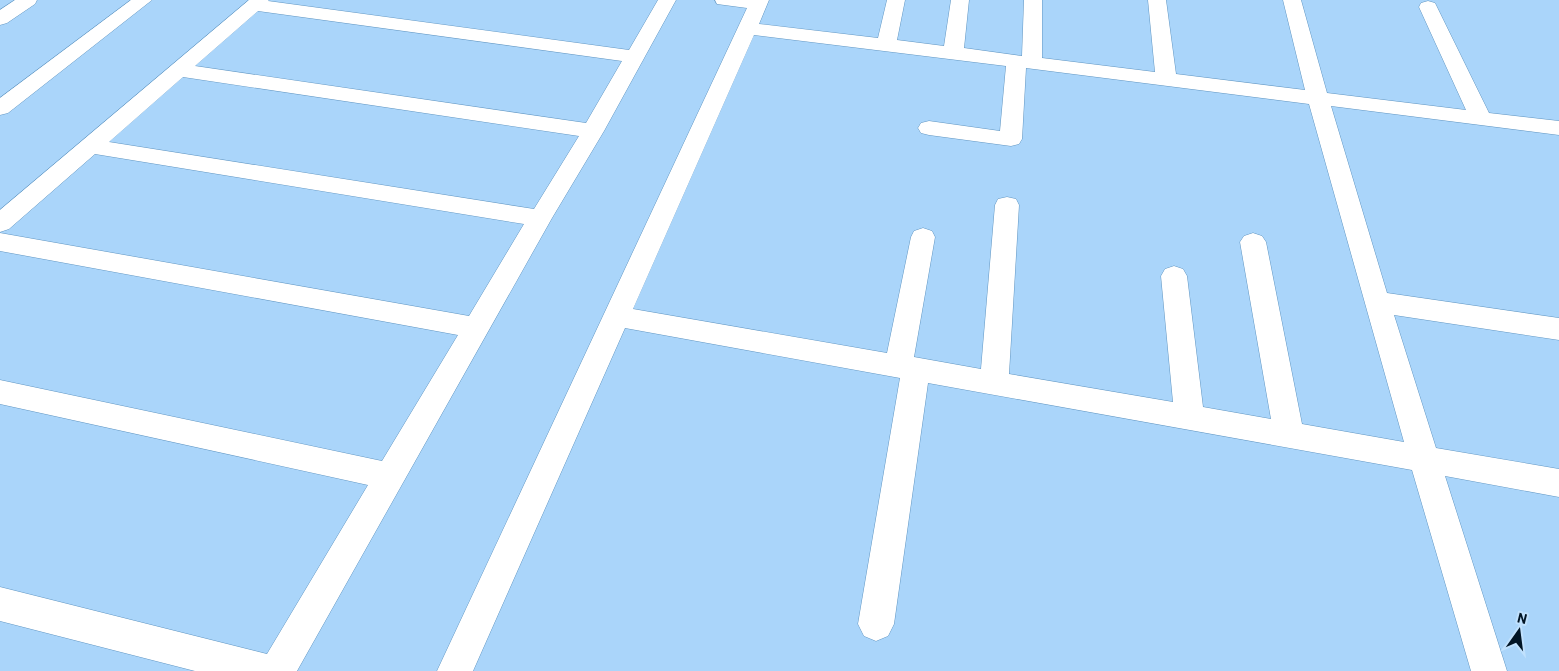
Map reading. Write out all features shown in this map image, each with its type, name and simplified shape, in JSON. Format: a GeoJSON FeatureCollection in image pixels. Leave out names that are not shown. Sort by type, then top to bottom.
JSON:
{"type":"FeatureCollection","features":[{"type":"Feature","properties":{"kind":"street"},"geometry":{"type":"LineString","coordinates":[[0,19],[28,0]]}},
{"type":"Feature","properties":{"kind":"street"},"geometry":{"type":"LineString","coordinates":[[0,108],[143,0]]}},
{"type":"Feature","properties":{"kind":"street"},"geometry":{"type":"LineString","coordinates":[[277,671],[540,218],[593,131],[667,0]]}},
{"type":"Feature","properties":{"kind":"street"},"geometry":{"type":"LineString","coordinates":[[455,671],[759,2],[724,0]]}},
{"type":"Feature","properties":{"kind":"street"},"geometry":{"type":"LineString","coordinates":[[886,45],[896,0]]}},
{"type":"Feature","properties":{"kind":"street"},"geometry":{"type":"LineString","coordinates":[[954,54],[960,0]]}},
{"type":"Feature","properties":{"kind":"street"},"geometry":{"type":"LineString","coordinates":[[929,128],[1011,139],[1033,0]]}},
{"type":"Feature","properties":{"kind":"street"},"geometry":{"type":"LineString","coordinates":[[1157,0],[1166,80]]}},
{"type":"Feature","properties":{"kind":"street"},"geometry":{"type":"LineString","coordinates":[[1292,0],[1318,100],[1424,460],[1489,671]]}},
{"type":"Feature","properties":{"kind":"street"},"geometry":{"type":"LineString","coordinates":[[0,223],[257,3],[635,57]]}},
{"type":"Feature","properties":{"kind":"street"},"geometry":{"type":"LineString","coordinates":[[1428,7],[1481,119]]}},
{"type":"Feature","properties":{"kind":"street"},"geometry":{"type":"LineString","coordinates":[[748,28],[1318,100],[1559,128]]}},
{"type":"Feature","properties":{"kind":"street"},"geometry":{"type":"LineString","coordinates":[[179,70],[593,131]]}},
{"type":"Feature","properties":{"kind":"street"},"geometry":{"type":"LineString","coordinates":[[89,146],[540,218]]}},
{"type":"Feature","properties":{"kind":"street"},"geometry":{"type":"LineString","coordinates":[[994,384],[1007,205]]}},
{"type":"Feature","properties":{"kind":"street"},"geometry":{"type":"LineString","coordinates":[[876,624],[923,237]]}},
{"type":"Feature","properties":{"kind":"street"},"geometry":{"type":"LineString","coordinates":[[0,242],[476,328]]}},
{"type":"Feature","properties":{"kind":"street"},"geometry":{"type":"LineString","coordinates":[[1253,242],[1289,436]]}},
{"type":"Feature","properties":{"kind":"street"},"geometry":{"type":"LineString","coordinates":[[1174,276],[1189,418]]}},
{"type":"Feature","properties":{"kind":"street"},"geometry":{"type":"LineString","coordinates":[[1378,302],[1559,329]]}},
{"type":"Feature","properties":{"kind":"street"},"geometry":{"type":"LineString","coordinates":[[617,316],[1559,483]]}},
{"type":"Feature","properties":{"kind":"street"},"geometry":{"type":"LineString","coordinates":[[0,392],[390,476]]}},
{"type":"Feature","properties":{"kind":"street"},"geometry":{"type":"LineString","coordinates":[[0,604],[264,671]]}}]}
